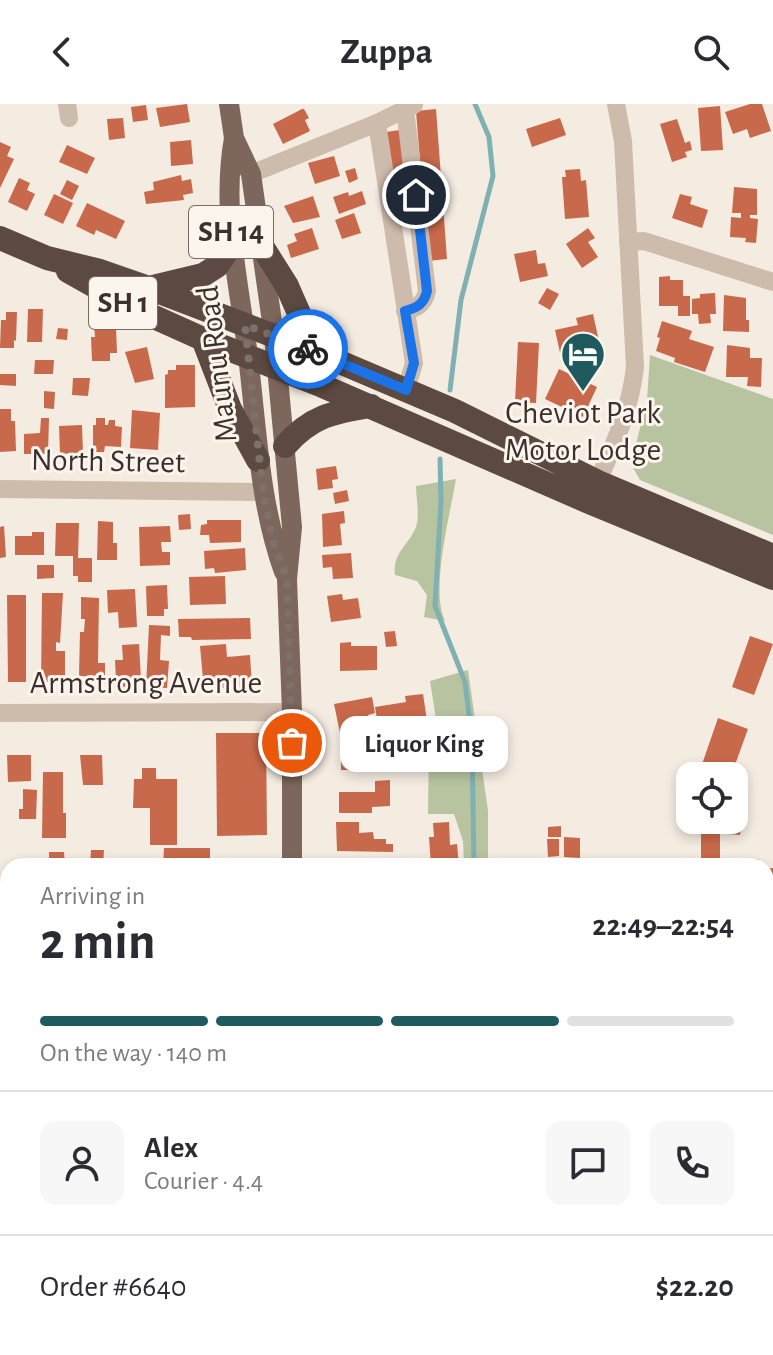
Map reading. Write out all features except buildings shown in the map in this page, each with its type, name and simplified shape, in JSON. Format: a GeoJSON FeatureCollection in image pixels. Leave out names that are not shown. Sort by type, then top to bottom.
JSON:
{"type":"FeatureCollection","features":[{"type":"Feature","properties":{"kind":"highway","name":"SH 1"},"geometry":{"type":"LineString","coordinates":[[0,238],[47,258],[100,291],[203,339],[593,492],[773,556]]}},
{"type":"Feature","properties":{"kind":"highway"},"geometry":{"type":"LineString","coordinates":[[260,243],[287,286],[316,352]]}},
{"type":"Feature","properties":{"kind":"highway"},"geometry":{"type":"LineString","coordinates":[[149,288],[203,275],[217,266],[232,244]]}},
{"type":"Feature","properties":{"kind":"highway","name":"SH 1"},"geometry":{"type":"LineString","coordinates":[[47,258],[100,271],[149,288],[316,352],[455,411],[593,492],[773,578]]}},
{"type":"Feature","properties":{"kind":"highway"},"geometry":{"type":"LineString","coordinates":[[203,339],[230,409],[258,460]]}},
{"type":"Feature","properties":{"kind":"highway"},"geometry":{"type":"LineString","coordinates":[[285,446],[314,420],[336,412],[371,406]]}},
{"type":"Feature","properties":{"kind":"main road","name":"Maunu Road"},"geometry":{"type":"LineString","coordinates":[[229,104],[234,138],[251,174],[274,336],[292,527],[287,579],[292,712],[292,858]]}},
{"type":"Feature","properties":{"kind":"main road","name":"Maunu Road"},"geometry":{"type":"LineString","coordinates":[[234,138],[228,172],[232,244],[245,325],[263,492],[273,541],[287,579]]}},
{"type":"Feature","properties":{"kind":"street"},"geometry":{"type":"LineString","coordinates":[[593,492],[621,431],[632,392],[635,367],[623,141],[616,104]]}},
{"type":"Feature","properties":{"kind":"street"},"geometry":{"type":"LineString","coordinates":[[251,174],[410,107],[427,291],[418,307],[405,311]]}},
{"type":"Feature","properties":{"kind":"street"},"geometry":{"type":"LineString","coordinates":[[377,123],[414,363],[406,390]]}},
{"type":"Feature","properties":{"kind":"street"},"geometry":{"type":"LineString","coordinates":[[628,242],[644,241],[773,282]]}},
{"type":"Feature","properties":{"kind":"street","name":"North Street"},"geometry":{"type":"LineString","coordinates":[[0,489],[263,492]]}},
{"type":"Feature","properties":{"kind":"street","name":"Armstrong Avenue"},"geometry":{"type":"LineString","coordinates":[[0,713],[292,712]]}},
{"type":"Feature","properties":{"kind":"green space"},"geometry":{"type":"Polygon","coordinates":[[[650,355],[773,399],[773,535],[640,480],[631,464],[647,400],[650,355]]]}},
{"type":"Feature","properties":{"kind":"green space"},"geometry":{"type":"Polygon","coordinates":[[[456,479],[440,572],[441,607],[445,621],[424,617],[427,595],[417,581],[395,575],[395,567],[398,555],[416,527],[416,486],[456,479]]]}},
{"type":"Feature","properties":{"kind":"green space"},"geometry":{"type":"Polygon","coordinates":[[[468,670],[488,811],[488,858],[464,858],[463,841],[454,814],[428,814],[429,738],[439,738],[430,681],[468,670]]]}},
{"type":"Feature","properties":{"kind":"waterway"},"geometry":{"type":"LineString","coordinates":[[450,390],[461,300],[493,176],[489,137],[475,104]]}},
{"type":"Feature","properties":{"kind":"waterway"},"geometry":{"type":"LineString","coordinates":[[440,459],[441,501],[435,606],[465,682],[472,739],[474,858]]}},
{"type":"Feature","properties":{"kind":"way so far"},"geometry":{"type":"LineString","coordinates":[[292,743],[287,579],[273,541],[263,492],[245,325],[308,349]]}},
{"type":"Feature","properties":{"kind":"place","name":"Cheviot Park Motor Lodge"},"geometry":{"type":"Point","coordinates":[583,393]}},
{"type":"Feature","properties":{"kind":"place","name":"Liquor King"},"geometry":{"type":"Point","coordinates":[292,743]}},
{"type":"Feature","properties":{"kind":"route"},"geometry":{"type":"LineString","coordinates":[[308,349],[406,390],[414,363],[405,311],[418,307],[427,291],[416,195]]}}]}
